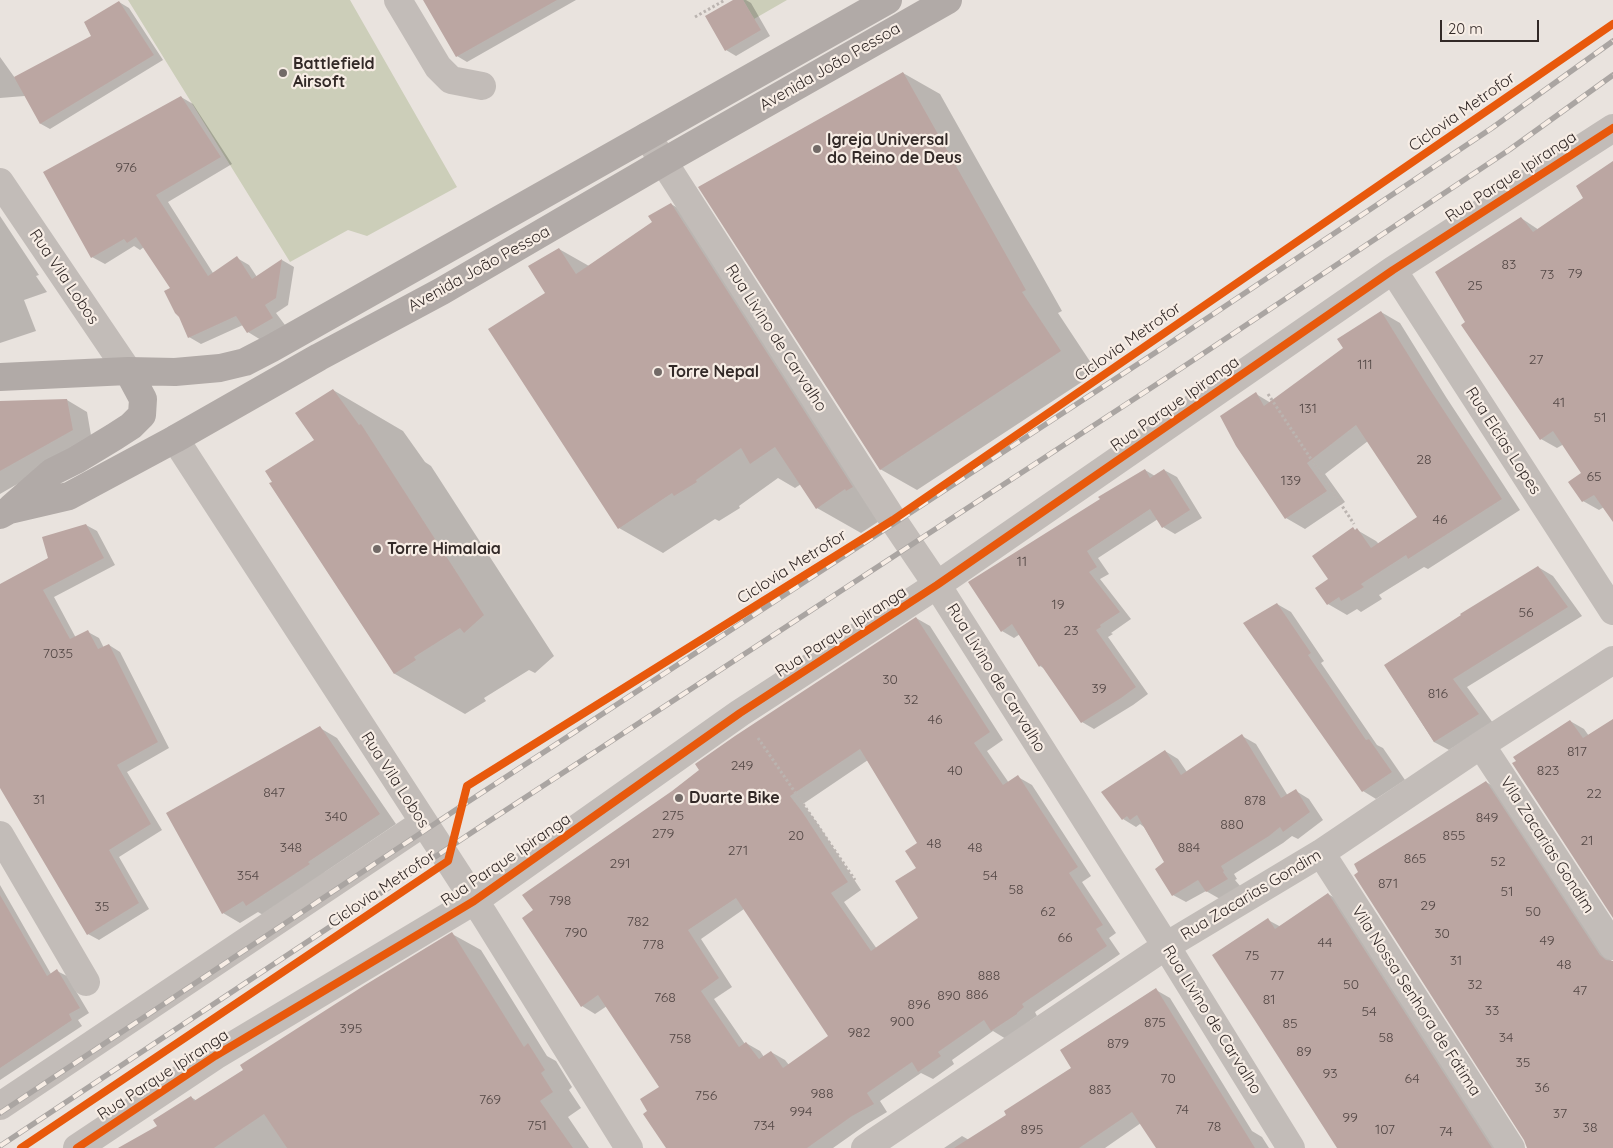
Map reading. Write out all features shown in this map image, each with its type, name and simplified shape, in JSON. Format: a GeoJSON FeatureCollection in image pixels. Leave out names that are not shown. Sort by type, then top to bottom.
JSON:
{"type":"FeatureCollection","features":[{"type":"Feature","properties":{"kind":"main road","name":"Avenida João Pessoa"},"geometry":{"type":"LineString","coordinates":[[0,377],[128,371],[175,372],[220,368],[245,362],[888,0]]}},
{"type":"Feature","properties":{"kind":"main road","name":"Avenida João Pessoa"},"geometry":{"type":"LineString","coordinates":[[5,512],[69,496],[175,439],[319,357],[442,291],[663,162],[948,0]]}},
{"type":"Feature","properties":{"kind":"main road"},"geometry":{"type":"LineString","coordinates":[[5,512],[52,472],[114,437],[142,415],[143,399],[128,371]]}},
{"type":"Feature","properties":{"kind":"street"},"geometry":{"type":"LineString","coordinates":[[398,0],[438,67],[451,80],[482,86]]}},
{"type":"Feature","properties":{"kind":"street","name":"Rua Parque Ipiranga"},"geometry":{"type":"LineString","coordinates":[[77,1148],[215,1056],[474,901],[740,713],[937,586],[1393,270],[1613,128]]}},
{"type":"Feature","properties":{"kind":"street","name":"Rua Livino de Carvalho"},"geometry":{"type":"LineString","coordinates":[[647,136],[937,586],[1166,946],[1291,1148]]}},
{"type":"Feature","properties":{"kind":"street","name":"Rua Vila Lobos"},"geometry":{"type":"LineString","coordinates":[[0,182],[128,371]]}},
{"type":"Feature","properties":{"kind":"street","name":"Rua Elcias Lopes"},"geometry":{"type":"LineString","coordinates":[[1393,270],[1613,611]]}},
{"type":"Feature","properties":{"kind":"street","name":"Rua Vila Lobos"},"geometry":{"type":"LineString","coordinates":[[175,439],[474,901],[629,1148]]}},
{"type":"Feature","properties":{"kind":"street","name":"Rua Zacarias Gondim"},"geometry":{"type":"LineString","coordinates":[[865,1148],[1166,946],[1321,853],[1481,745],[1613,660]]}},
{"type":"Feature","properties":{"kind":"street","name":"Vila Zacarias Gondim"},"geometry":{"type":"LineString","coordinates":[[1481,745],[1613,946]]}},
{"type":"Feature","properties":{"kind":"street"},"geometry":{"type":"LineString","coordinates":[[0,1106],[423,823]]}},
{"type":"Feature","properties":{"kind":"street"},"geometry":{"type":"LineString","coordinates":[[0,835],[86,982]]}},
{"type":"Feature","properties":{"kind":"street","name":"Vila Nossa Senhora de Fátima"},"geometry":{"type":"LineString","coordinates":[[1321,853],[1511,1148]]}},
{"type":"Feature","properties":{"kind":"path"},"geometry":{"type":"LineString","coordinates":[[695,17],[725,0]]}},
{"type":"Feature","properties":{"kind":"path"},"geometry":{"type":"LineString","coordinates":[[1251,368],[1354,524]]}},
{"type":"Feature","properties":{"kind":"path"},"geometry":{"type":"LineString","coordinates":[[740,713],[855,880]]}},
{"type":"Feature","properties":{"kind":"green space","name":"Battlefield Airsoft"},"geometry":{"type":"Polygon","coordinates":[[[128,0],[350,0],[457,187],[367,236],[348,230],[290,262],[128,0]]]}},
{"type":"Feature","properties":{"kind":"green space"},"geometry":{"type":"Polygon","coordinates":[[[743,0],[787,0],[754,19],[743,0]]]}},
{"type":"Feature","properties":{"kind":"building"},"geometry":{"type":"Polygon","coordinates":[[[423,0],[557,0],[456,57],[423,0]]]}},
{"type":"Feature","properties":{"kind":"building"},"geometry":{"type":"Polygon","coordinates":[[[733,0],[743,0],[761,30],[725,51],[705,16],[733,0]]]}},
{"type":"Feature","properties":{"kind":"building"},"geometry":{"type":"Polygon","coordinates":[[[119,1],[154,55],[40,124],[14,77],[91,36],[84,22],[119,1]]]}},
{"type":"Feature","properties":{"kind":"building"},"geometry":{"type":"Polygon","coordinates":[[[903,72],[1026,290],[1022,292],[1061,351],[880,470],[698,187],[903,72]]]}},
{"type":"Feature","properties":{"kind":"building"},"geometry":{"type":"Polygon","coordinates":[[[181,96],[221,157],[156,195],[208,276],[237,256],[252,279],[282,259],[276,298],[265,305],[273,318],[247,333],[236,316],[188,338],[179,317],[164,291],[170,288],[136,237],[127,243],[124,239],[91,258],[43,172],[181,96]]]}},
{"type":"Feature","properties":{"kind":"building"},"geometry":{"type":"Polygon","coordinates":[[[1613,161],[1613,522],[1594,495],[1582,502],[1568,482],[1581,473],[1553,431],[1540,440],[1461,325],[1465,322],[1435,272],[1521,217],[1533,232],[1583,198],[1576,186],[1613,161]]]}},
{"type":"Feature","properties":{"kind":"building"},"geometry":{"type":"Polygon","coordinates":[[[671,203],[853,487],[846,491],[845,489],[816,509],[775,447],[750,464],[741,448],[696,480],[697,482],[674,496],[672,493],[618,529],[488,329],[545,293],[528,266],[559,248],[576,274],[652,222],[648,216],[671,203]]]}},
{"type":"Feature","properties":{"kind":"building"},"geometry":{"type":"Polygon","coordinates":[[[1381,311],[1502,499],[1408,559],[1406,555],[1361,584],[1364,587],[1341,601],[1339,597],[1327,605],[1315,588],[1328,579],[1312,556],[1353,527],[1355,530],[1357,528],[1371,548],[1417,517],[1356,425],[1307,463],[1327,491],[1285,519],[1236,446],[1220,416],[1256,392],[1264,406],[1343,348],[1337,339],[1381,311]]]}},
{"type":"Feature","properties":{"kind":"building","name":"Torre Himalaia"},"geometry":{"type":"Polygon","coordinates":[[[333,389],[359,425],[361,424],[484,615],[464,633],[460,628],[414,657],[416,660],[394,674],[269,483],[272,482],[265,471],[314,440],[295,413],[333,389]]]}},
{"type":"Feature","properties":{"kind":"building"},"geometry":{"type":"Polygon","coordinates":[[[67,399],[73,430],[0,471],[0,401],[67,399]]]}},
{"type":"Feature","properties":{"kind":"building"},"geometry":{"type":"Polygon","coordinates":[[[1145,469],[1150,478],[1164,469],[1190,510],[1162,528],[1150,509],[1087,551],[1097,567],[1089,572],[1120,612],[1100,625],[1101,627],[1096,630],[1136,687],[1081,723],[1041,665],[1039,667],[1012,624],[1001,632],[968,582],[1100,499],[1098,497],[1145,469]]]}},
{"type":"Feature","properties":{"kind":"building"},"geometry":{"type":"Polygon","coordinates":[[[86,524],[104,558],[43,590],[70,639],[88,630],[98,649],[109,644],[158,742],[117,765],[151,824],[109,850],[139,903],[87,935],[0,788],[0,584],[48,558],[42,537],[86,524]]]}},
{"type":"Feature","properties":{"kind":"building"},"geometry":{"type":"Polygon","coordinates":[[[1538,566],[1568,607],[1453,679],[1479,714],[1434,742],[1384,665],[1460,614],[1538,566]]]}},
{"type":"Feature","properties":{"kind":"building"},"geometry":{"type":"Polygon","coordinates":[[[1277,603],[1311,653],[1308,655],[1366,740],[1369,739],[1392,772],[1362,792],[1243,623],[1277,603]]]}},
{"type":"Feature","properties":{"kind":"building"},"geometry":{"type":"Polygon","coordinates":[[[916,617],[990,732],[974,743],[1003,785],[1018,775],[1078,867],[1069,873],[1103,925],[1096,929],[1107,946],[1022,1004],[1024,1007],[1017,1014],[991,1031],[984,1020],[938,1052],[941,1056],[918,1072],[912,1062],[867,1093],[874,1104],[852,1116],[807,1148],[666,1148],[643,1114],[647,1111],[640,1099],[659,1087],[598,995],[581,1007],[522,918],[533,910],[522,895],[672,791],[699,770],[695,764],[916,617]],[[860,749],[790,796],[848,882],[831,893],[871,951],[918,918],[895,881],[916,868],[905,851],[917,843],[860,749]],[[736,898],[688,930],[719,978],[701,991],[739,1047],[746,1042],[759,1059],[771,1051],[783,1068],[828,1036],[736,898]]]}},
{"type":"Feature","properties":{"kind":"building"},"geometry":{"type":"Polygon","coordinates":[[[1613,719],[1613,918],[1512,763],[1516,761],[1513,757],[1570,720],[1583,738],[1613,719]]]}},
{"type":"Feature","properties":{"kind":"building"},"geometry":{"type":"Polygon","coordinates":[[[320,726],[380,814],[308,862],[310,864],[246,906],[243,901],[222,914],[166,813],[320,726]]]}},
{"type":"Feature","properties":{"kind":"building"},"geometry":{"type":"Polygon","coordinates":[[[1242,734],[1281,798],[1296,789],[1310,812],[1283,832],[1280,827],[1221,866],[1228,879],[1206,892],[1198,880],[1172,896],[1155,869],[1164,862],[1137,815],[1130,820],[1127,816],[1122,820],[1101,792],[1165,750],[1181,775],[1242,734]]]}},
{"type":"Feature","properties":{"kind":"building"},"geometry":{"type":"Polygon","coordinates":[[[1486,781],[1600,955],[1606,960],[1613,961],[1613,1148],[1527,1148],[1524,1140],[1354,875],[1358,872],[1354,864],[1486,781]]]}},
{"type":"Feature","properties":{"kind":"building"},"geometry":{"type":"Polygon","coordinates":[[[1328,893],[1492,1148],[1337,1148],[1212,955],[1268,918],[1275,929],[1328,893]]]}},
{"type":"Feature","properties":{"kind":"building"},"geometry":{"type":"Polygon","coordinates":[[[0,895],[47,976],[57,969],[80,1008],[69,1014],[72,1020],[0,1068],[0,895]]]}},
{"type":"Feature","properties":{"kind":"building"},"geometry":{"type":"Polygon","coordinates":[[[452,932],[524,1047],[528,1043],[545,1070],[541,1073],[553,1092],[540,1101],[573,1148],[287,1148],[264,1114],[214,1148],[118,1148],[157,1126],[153,1120],[191,1096],[194,1101],[243,1070],[240,1065],[452,932]]]}},
{"type":"Feature","properties":{"kind":"building"},"geometry":{"type":"Polygon","coordinates":[[[1156,988],[1255,1148],[1156,1148],[1132,1112],[1079,1148],[954,1148],[1006,1115],[1004,1111],[1071,1068],[1060,1050],[1156,988]]]}},
{"type":"Feature","properties":{"kind":"railway"},"geometry":{"type":"LineString","coordinates":[[0,1113],[460,807],[1167,345],[1492,128],[1613,41]]}},
{"type":"Feature","properties":{"kind":"railway"},"geometry":{"type":"LineString","coordinates":[[0,1146],[474,831],[1183,367],[1509,150],[1613,75]]}},
{"type":"Feature","properties":{"kind":"cycle path","name":"Ciclovia Metrofor"},"geometry":{"type":"LineString","coordinates":[[21,1148],[448,861],[467,786],[893,520],[1613,24]]}},
{"type":"Feature","properties":{"kind":"cycle path"},"geometry":{"type":"LineString","coordinates":[[77,1148],[215,1056],[474,901],[740,713],[937,585],[1393,270],[1613,128]]}},
{"type":"Feature","properties":{"kind":"place","name":"Battlefield Airsoft"},"geometry":{"type":"Point","coordinates":[283,73]}},
{"type":"Feature","properties":{"kind":"place","name":"Igreja Universal do Reino de Deus"},"geometry":{"type":"Point","coordinates":[817,149]}},
{"type":"Feature","properties":{"kind":"place","name":"Torre Nepal"},"geometry":{"type":"Point","coordinates":[658,372]}},
{"type":"Feature","properties":{"kind":"place","name":"Torre Himalaia"},"geometry":{"type":"Point","coordinates":[377,549]}},
{"type":"Feature","properties":{"kind":"place","name":"Duarte Bike"},"geometry":{"type":"Point","coordinates":[679,798]}}]}
